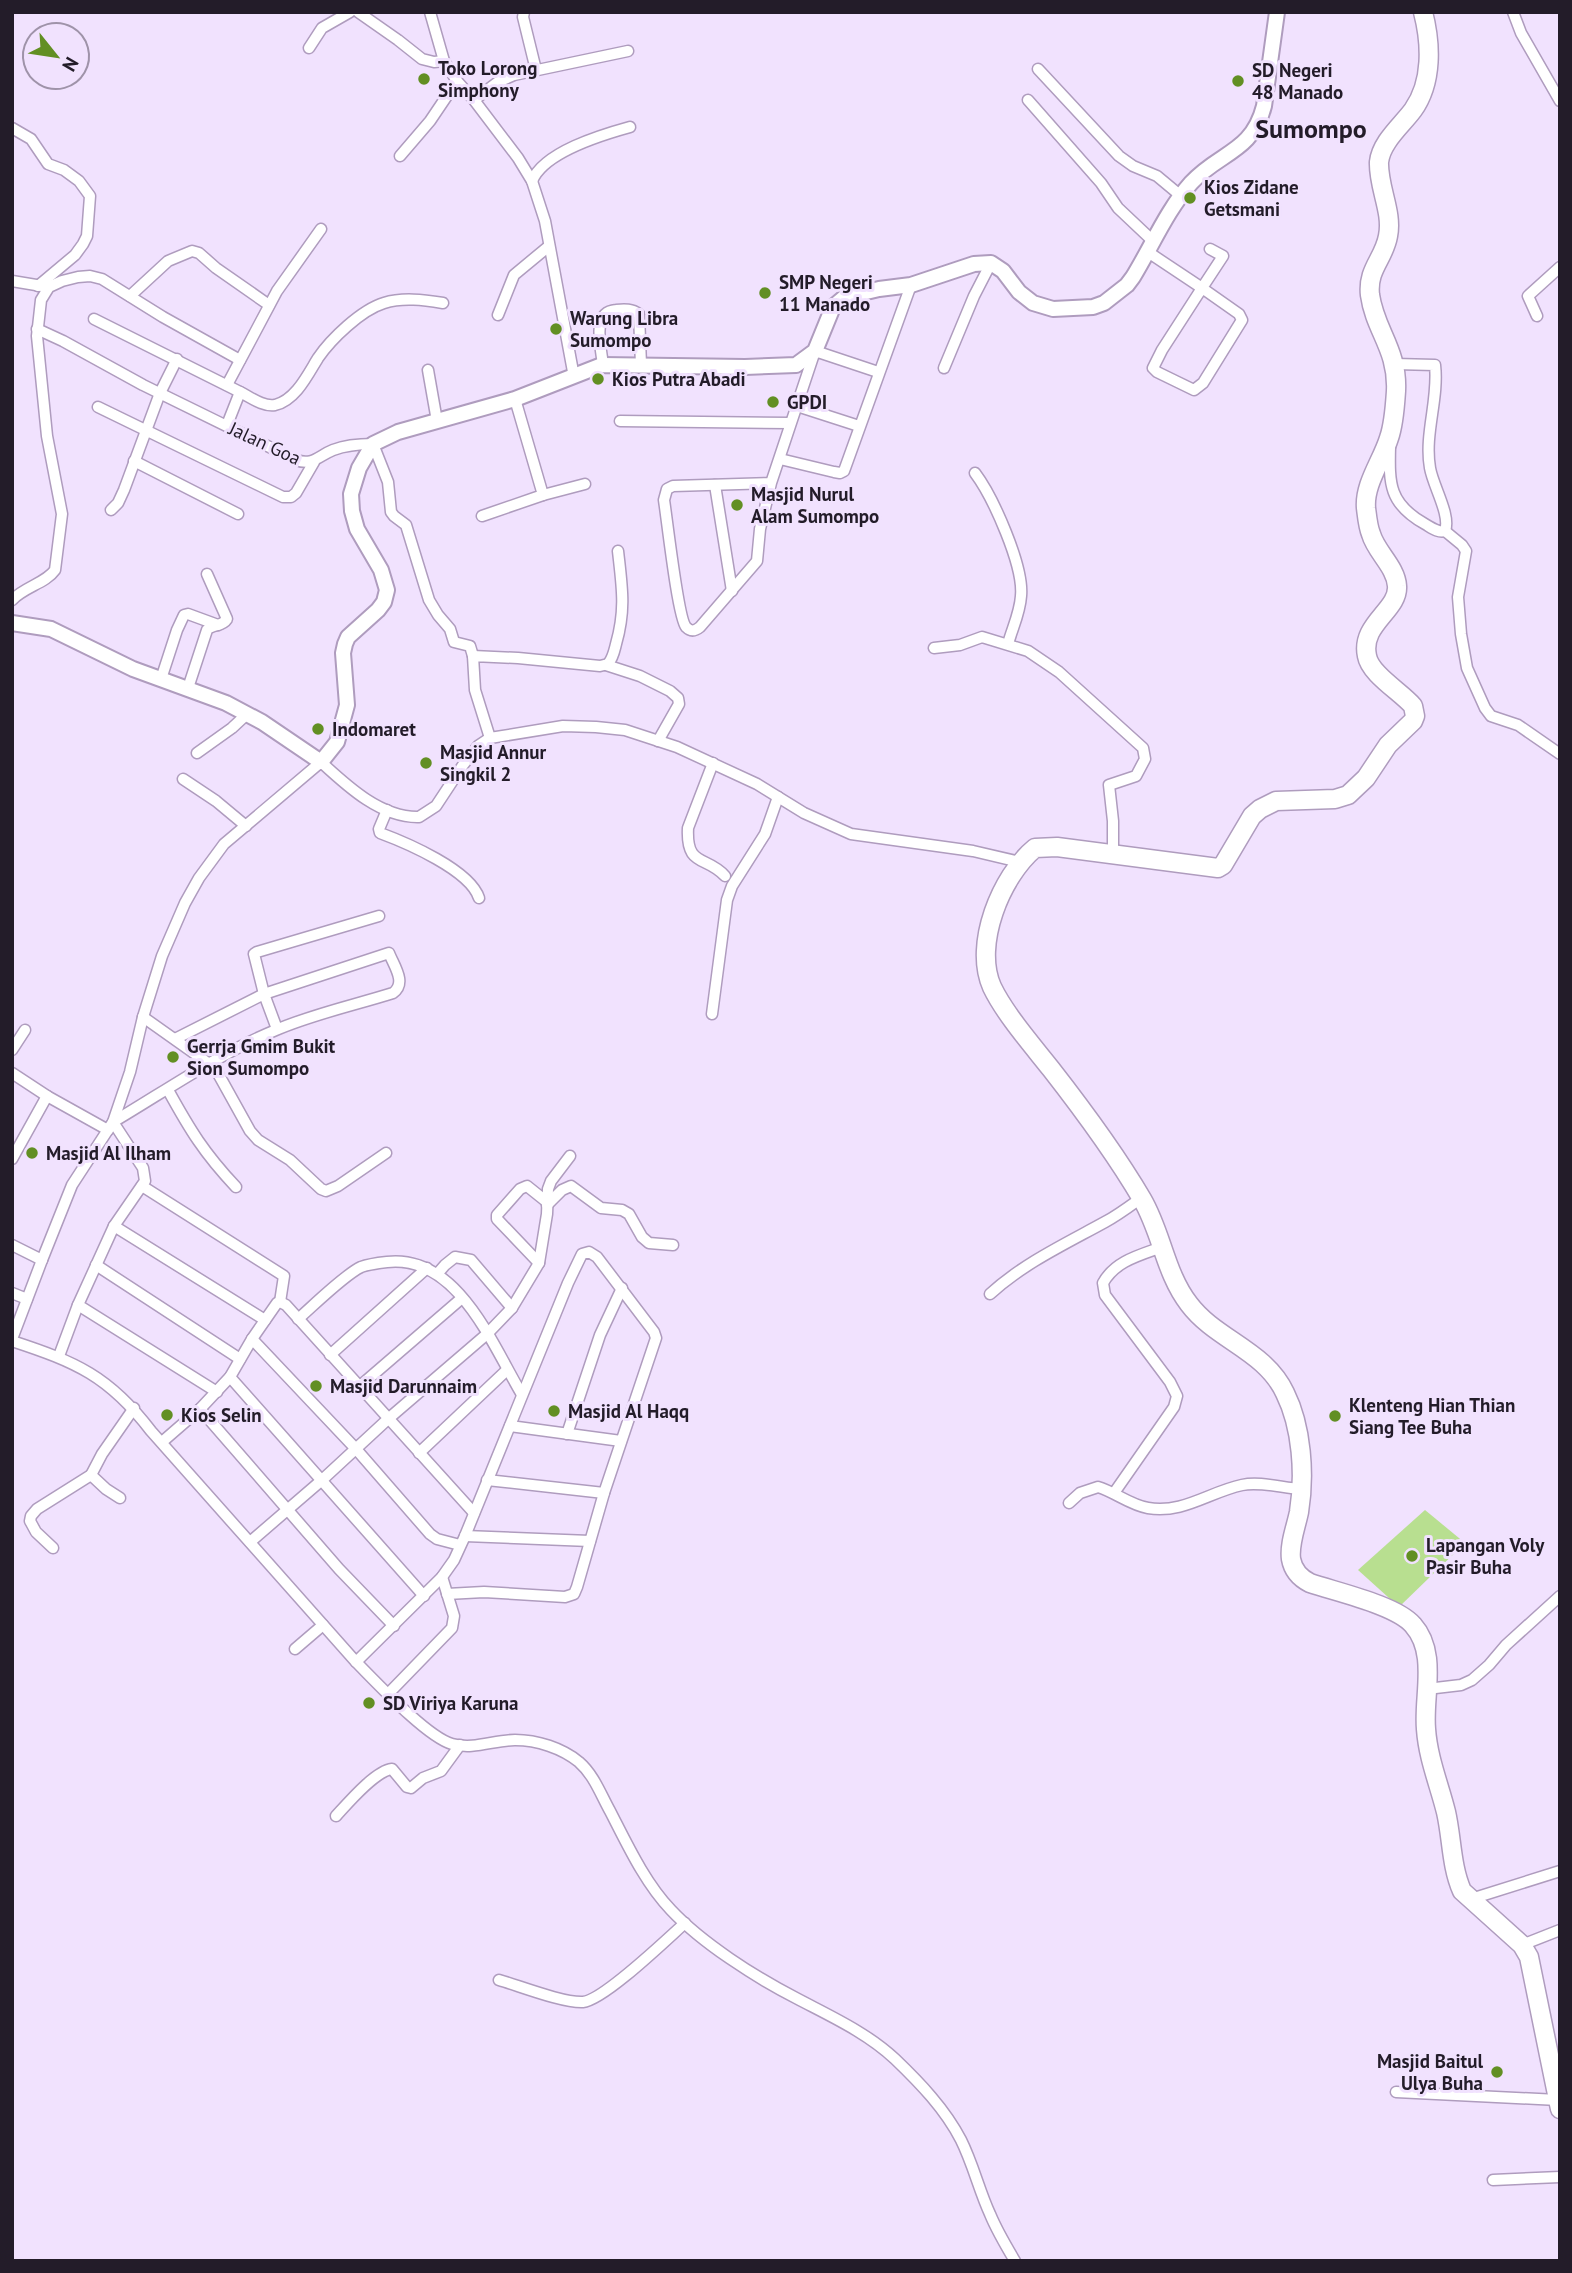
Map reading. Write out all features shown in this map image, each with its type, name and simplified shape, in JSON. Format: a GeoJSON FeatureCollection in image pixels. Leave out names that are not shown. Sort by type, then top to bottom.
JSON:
{"type":"FeatureCollection","features":[{"type":"Feature","properties":{"kind":"highway"},"geometry":{"type":"LineString","coordinates":[[1423,12],[1429,54],[1427,71],[1420,100],[1381,153],[1380,174],[1389,232],[1386,245],[1371,272],[1369,283],[1371,300],[1395,364],[1396,390],[1391,435],[1368,490],[1366,505],[1371,535],[1394,577],[1397,590],[1370,632],[1366,650],[1369,664],[1413,706],[1413,721],[1388,745],[1366,778],[1348,795],[1335,799],[1276,801],[1264,805],[1252,816],[1221,867],[1046,847],[1035,848],[1020,862],[1008,881],[990,924],[986,942],[991,986],[1020,1029],[1094,1124],[1142,1198],[1158,1233],[1168,1268],[1189,1304],[1209,1324],[1259,1358],[1283,1387],[1290,1405],[1300,1452],[1301,1489],[1291,1550],[1295,1571],[1310,1583],[1404,1616],[1422,1637],[1426,1649],[1425,1727],[1430,1762],[1446,1813],[1457,1879],[1462,1891],[1522,1945],[1534,1973],[1559,2105]]}},
{"type":"Feature","properties":{"kind":"street"},"geometry":{"type":"LineString","coordinates":[[309,48],[322,28],[350,12]]}},
{"type":"Feature","properties":{"kind":"street"},"geometry":{"type":"LineString","coordinates":[[358,12],[422,60],[444,61]]}},
{"type":"Feature","properties":{"kind":"street"},"geometry":{"type":"LineString","coordinates":[[430,12],[444,61],[518,158],[532,181],[545,221],[573,377]]}},
{"type":"Feature","properties":{"kind":"street"},"geometry":{"type":"LineString","coordinates":[[524,12],[536,70]]}},
{"type":"Feature","properties":{"kind":"street"},"geometry":{"type":"LineString","coordinates":[[771,483],[673,486],[666,492],[664,500],[683,624],[690,630],[694,631],[700,627],[757,561],[760,529],[771,483],[815,351],[833,307],[845,297],[911,285],[974,264],[991,263],[1003,271],[1019,292],[1033,303],[1062,309],[1093,307],[1104,303],[1127,285],[1193,181],[1239,148],[1254,131],[1264,106],[1277,12]]}},
{"type":"Feature","properties":{"kind":"street"},"geometry":{"type":"LineString","coordinates":[[1513,12],[1521,33],[1560,101]]}},
{"type":"Feature","properties":{"kind":"street"},"geometry":{"type":"LineString","coordinates":[[474,100],[498,82],[514,75],[628,51]]}},
{"type":"Feature","properties":{"kind":"street"},"geometry":{"type":"LineString","coordinates":[[1038,69],[1119,156],[1133,166],[1157,176],[1181,196]]}},
{"type":"Feature","properties":{"kind":"street"},"geometry":{"type":"LineString","coordinates":[[400,156],[430,121],[457,81]]}},
{"type":"Feature","properties":{"kind":"street"},"geometry":{"type":"LineString","coordinates":[[1028,100],[1101,183],[1151,247],[1202,288],[1239,314],[1242,320],[1210,373],[1194,390],[1153,368],[1202,288],[1223,256],[1210,249]]}},
{"type":"Feature","properties":{"kind":"street"},"geometry":{"type":"LineString","coordinates":[[532,181],[541,168],[561,154],[592,139],[630,127]]}},
{"type":"Feature","properties":{"kind":"street"},"geometry":{"type":"LineString","coordinates":[[12,128],[31,139],[48,164],[64,170],[79,181],[90,196],[87,236],[75,255],[44,286],[37,329],[47,436],[62,514],[55,570],[12,600]]}},
{"type":"Feature","properties":{"kind":"street"},"geometry":{"type":"LineString","coordinates":[[227,385],[269,305],[321,229]]}},
{"type":"Feature","properties":{"kind":"street"},"geometry":{"type":"LineString","coordinates":[[498,315],[516,272],[549,246]]}},
{"type":"Feature","properties":{"kind":"street"},"geometry":{"type":"LineString","coordinates":[[130,296],[168,261],[192,251],[199,253],[269,305]]}},
{"type":"Feature","properties":{"kind":"street"},"geometry":{"type":"LineString","coordinates":[[944,368],[991,263]]}},
{"type":"Feature","properties":{"kind":"street"},"geometry":{"type":"LineString","coordinates":[[1537,316],[1528,296],[1560,267]]}},
{"type":"Feature","properties":{"kind":"street"},"geometry":{"type":"LineString","coordinates":[[12,281],[44,286],[90,276],[111,283],[240,360]]}},
{"type":"Feature","properties":{"kind":"street"},"geometry":{"type":"LineString","coordinates":[[780,459],[840,473],[844,471],[911,285]]}},
{"type":"Feature","properties":{"kind":"street"},"geometry":{"type":"LineString","coordinates":[[94,319],[263,404],[273,405],[283,401],[297,389],[336,337],[372,309],[396,301],[443,303]]}},
{"type":"Feature","properties":{"kind":"street"},"geometry":{"type":"LineString","coordinates":[[603,365],[600,326],[602,317],[608,311],[619,310],[634,310],[639,314],[641,365]]}},
{"type":"Feature","properties":{"kind":"street","name":"Jalan Goa"},"geometry":{"type":"LineString","coordinates":[[37,329],[296,460],[314,462],[330,451],[349,445],[373,444]]}},
{"type":"Feature","properties":{"kind":"street"},"geometry":{"type":"LineString","coordinates":[[815,351],[796,365],[603,365],[515,399],[398,432],[373,444],[359,468],[351,494],[352,511],[357,529],[381,570],[387,590],[384,602],[378,610],[348,637],[345,644],[343,653],[347,705],[337,742],[321,762],[225,844],[185,902],[162,956],[143,1017],[131,1072],[111,1126],[72,1185],[12,1340],[59,1356],[96,1376],[134,1408],[356,1662],[388,1694],[440,1738],[460,1745],[476,1746],[515,1740],[539,1743],[579,1762],[592,1777],[659,1896],[685,1923],[710,1944],[779,1990],[836,2018],[893,2057],[936,2102],[962,2143],[990,2215],[1015,2261]]}},
{"type":"Feature","properties":{"kind":"street"},"geometry":{"type":"LineString","coordinates":[[815,351],[878,372]]}},
{"type":"Feature","properties":{"kind":"street"},"geometry":{"type":"LineString","coordinates":[[111,510],[124,490],[160,393],[177,359]]}},
{"type":"Feature","properties":{"kind":"street"},"geometry":{"type":"LineString","coordinates":[[1395,364],[1435,365],[1429,468],[1446,522],[1445,531]]}},
{"type":"Feature","properties":{"kind":"street"},"geometry":{"type":"LineString","coordinates":[[428,370],[437,421]]}},
{"type":"Feature","properties":{"kind":"street"},"geometry":{"type":"LineString","coordinates":[[227,425],[240,392]]}},
{"type":"Feature","properties":{"kind":"street"},"geometry":{"type":"LineString","coordinates":[[515,399],[543,495]]}},
{"type":"Feature","properties":{"kind":"street"},"geometry":{"type":"LineString","coordinates":[[797,406],[859,426]]}},
{"type":"Feature","properties":{"kind":"street"},"geometry":{"type":"LineString","coordinates":[[98,407],[283,497],[291,497],[296,493],[314,462]]}},
{"type":"Feature","properties":{"kind":"street"},"geometry":{"type":"LineString","coordinates":[[620,421],[790,423]]}},
{"type":"Feature","properties":{"kind":"street"},"geometry":{"type":"LineString","coordinates":[[1391,435],[1390,478],[1393,493],[1413,518],[1438,532],[1445,531],[1466,551],[1458,597],[1461,634],[1467,668],[1485,708],[1491,716],[1518,725],[1560,754]]}},
{"type":"Feature","properties":{"kind":"street"},"geometry":{"type":"LineString","coordinates":[[373,444],[388,482],[391,512],[407,527],[429,600],[450,629],[454,642],[470,646],[475,690],[490,738]]}},
{"type":"Feature","properties":{"kind":"street"},"geometry":{"type":"LineString","coordinates":[[134,461],[238,514]]}},
{"type":"Feature","properties":{"kind":"street"},"geometry":{"type":"LineString","coordinates":[[975,473],[991,497],[1001,521],[1020,581],[1021,598],[1007,644]]}},
{"type":"Feature","properties":{"kind":"street"},"geometry":{"type":"LineString","coordinates":[[482,516],[585,484]]}},
{"type":"Feature","properties":{"kind":"street"},"geometry":{"type":"LineString","coordinates":[[715,485],[732,591]]}},
{"type":"Feature","properties":{"kind":"street"},"geometry":{"type":"LineString","coordinates":[[606,665],[611,660],[622,622],[618,551]]}},
{"type":"Feature","properties":{"kind":"street"},"geometry":{"type":"LineString","coordinates":[[188,688],[207,630],[224,623],[228,617],[207,574]]}},
{"type":"Feature","properties":{"kind":"street"},"geometry":{"type":"LineString","coordinates":[[161,679],[184,615],[188,614],[219,626]]}},
{"type":"Feature","properties":{"kind":"street"},"geometry":{"type":"LineString","coordinates":[[12,623],[51,629],[133,669],[188,688],[247,714],[294,742],[356,792],[387,810],[412,817],[419,817],[436,806],[478,746],[490,738],[563,726],[625,730],[713,763],[757,784],[804,813],[851,834],[973,851],[1020,862]]}},
{"type":"Feature","properties":{"kind":"street"},"geometry":{"type":"LineString","coordinates":[[934,648],[960,645],[982,637],[1027,651],[1052,666],[1144,749],[1144,762],[1136,776],[1109,785],[1113,855]]}},
{"type":"Feature","properties":{"kind":"street"},"geometry":{"type":"LineString","coordinates":[[473,656],[606,665],[640,676],[678,698],[678,704],[658,741]]}},
{"type":"Feature","properties":{"kind":"street"},"geometry":{"type":"LineString","coordinates":[[197,753],[247,714]]}},
{"type":"Feature","properties":{"kind":"street"},"geometry":{"type":"LineString","coordinates":[[713,763],[688,828],[688,839],[693,856],[719,870],[724,876]]}},
{"type":"Feature","properties":{"kind":"street"},"geometry":{"type":"LineString","coordinates":[[183,779],[246,826]]}},
{"type":"Feature","properties":{"kind":"street"},"geometry":{"type":"LineString","coordinates":[[712,1014],[727,900],[732,886],[765,834],[778,797]]}},
{"type":"Feature","properties":{"kind":"street"},"geometry":{"type":"LineString","coordinates":[[387,810],[379,829],[380,833],[425,853],[462,876],[476,889],[479,898]]}},
{"type":"Feature","properties":{"kind":"street"},"geometry":{"type":"LineString","coordinates":[[278,1029],[253,958],[257,952],[379,916]]}},
{"type":"Feature","properties":{"kind":"street"},"geometry":{"type":"LineString","coordinates":[[111,1126],[209,1063],[278,1029],[393,993],[401,983],[389,953],[264,994],[175,1039]]}},
{"type":"Feature","properties":{"kind":"street"},"geometry":{"type":"LineString","coordinates":[[143,1017],[209,1063],[219,1074],[250,1131],[258,1140],[290,1160],[321,1189],[326,1191],[338,1186],[386,1153]]}},
{"type":"Feature","properties":{"kind":"street"},"geometry":{"type":"LineString","coordinates":[[12,1050],[25,1030]]}},
{"type":"Feature","properties":{"kind":"street"},"geometry":{"type":"LineString","coordinates":[[12,1073],[47,1096],[111,1126],[143,1168],[145,1175],[142,1186],[114,1226],[78,1305],[59,1356]]}},
{"type":"Feature","properties":{"kind":"street"},"geometry":{"type":"LineString","coordinates":[[168,1090],[193,1137],[209,1159],[236,1187]]}},
{"type":"Feature","properties":{"kind":"street"},"geometry":{"type":"LineString","coordinates":[[12,1159],[47,1096]]}},
{"type":"Feature","properties":{"kind":"street"},"geometry":{"type":"LineString","coordinates":[[250,1542],[487,1334],[512,1308],[539,1263],[551,1181],[570,1156]]}},
{"type":"Feature","properties":{"kind":"street"},"geometry":{"type":"LineString","coordinates":[[142,1186],[284,1276],[280,1302],[265,1320],[230,1377],[200,1409],[162,1442]]}},
{"type":"Feature","properties":{"kind":"street"},"geometry":{"type":"LineString","coordinates":[[539,1263],[497,1219],[497,1215],[520,1189],[527,1186],[547,1203]]}},
{"type":"Feature","properties":{"kind":"street"},"geometry":{"type":"LineString","coordinates":[[547,1203],[570,1186],[601,1208],[622,1210],[629,1214],[642,1237],[649,1243],[673,1245]]}},
{"type":"Feature","properties":{"kind":"street"},"geometry":{"type":"LineString","coordinates":[[990,1294],[1005,1280],[1035,1260],[1107,1221],[1142,1198]]}},
{"type":"Feature","properties":{"kind":"street"},"geometry":{"type":"LineString","coordinates":[[114,1226],[265,1320]]}},
{"type":"Feature","properties":{"kind":"street"},"geometry":{"type":"LineString","coordinates":[[12,1245],[42,1260]]}},
{"type":"Feature","properties":{"kind":"street"},"geometry":{"type":"LineString","coordinates":[[1114,1493],[1174,1407],[1177,1396],[1170,1382],[1105,1294],[1103,1283],[1110,1270],[1125,1261],[1162,1247]]}},
{"type":"Feature","properties":{"kind":"street"},"geometry":{"type":"LineString","coordinates":[[356,1662],[424,1596],[450,1566],[582,1254],[589,1252],[597,1256],[622,1288],[656,1338],[604,1493],[577,1587],[570,1596],[484,1592],[447,1594]]}},
{"type":"Feature","properties":{"kind":"street"},"geometry":{"type":"LineString","coordinates":[[438,1273],[455,1257],[468,1258],[512,1308]]}},
{"type":"Feature","properties":{"kind":"street"},"geometry":{"type":"LineString","coordinates":[[298,1319],[361,1267],[404,1262],[427,1268],[438,1273],[454,1287],[487,1334],[521,1393]]}},
{"type":"Feature","properties":{"kind":"street"},"geometry":{"type":"LineString","coordinates":[[96,1265],[240,1359]]}},
{"type":"Feature","properties":{"kind":"street"},"geometry":{"type":"LineString","coordinates":[[330,1355],[427,1268]]}},
{"type":"Feature","properties":{"kind":"street"},"geometry":{"type":"LineString","coordinates":[[567,1434],[600,1335],[622,1288]]}},
{"type":"Feature","properties":{"kind":"street"},"geometry":{"type":"LineString","coordinates":[[12,1293],[27,1299]]}},
{"type":"Feature","properties":{"kind":"street"},"geometry":{"type":"LineString","coordinates":[[360,1386],[462,1298]]}},
{"type":"Feature","properties":{"kind":"street"},"geometry":{"type":"LineString","coordinates":[[280,1302],[286,1305],[474,1513]]}},
{"type":"Feature","properties":{"kind":"street"},"geometry":{"type":"LineString","coordinates":[[78,1305],[217,1392]]}},
{"type":"Feature","properties":{"kind":"street"},"geometry":{"type":"LineString","coordinates":[[253,1339],[437,1539],[590,1541]]}},
{"type":"Feature","properties":{"kind":"street"},"geometry":{"type":"LineString","coordinates":[[419,1452],[507,1370]]}},
{"type":"Feature","properties":{"kind":"street"},"geometry":{"type":"LineString","coordinates":[[230,1377],[424,1596]]}},
{"type":"Feature","properties":{"kind":"street"},"geometry":{"type":"LineString","coordinates":[[53,1548],[36,1532],[30,1521],[31,1516],[37,1509],[92,1475],[102,1454],[134,1408]]}},
{"type":"Feature","properties":{"kind":"street"},"geometry":{"type":"LineString","coordinates":[[200,1409],[339,1569],[394,1626]]}},
{"type":"Feature","properties":{"kind":"street"},"geometry":{"type":"LineString","coordinates":[[510,1426],[621,1441]]}},
{"type":"Feature","properties":{"kind":"street"},"geometry":{"type":"LineString","coordinates":[[92,1475],[106,1489],[120,1497]]}},
{"type":"Feature","properties":{"kind":"street"},"geometry":{"type":"LineString","coordinates":[[487,1480],[604,1493]]}},
{"type":"Feature","properties":{"kind":"street"},"geometry":{"type":"LineString","coordinates":[[1069,1503],[1080,1493],[1098,1487],[1147,1508],[1166,1509],[1188,1506],[1244,1484],[1301,1489]]}},
{"type":"Feature","properties":{"kind":"street"},"geometry":{"type":"LineString","coordinates":[[388,1694],[452,1628],[454,1616],[442,1577]]}},
{"type":"Feature","properties":{"kind":"street"},"geometry":{"type":"LineString","coordinates":[[1427,1689],[1461,1685],[1478,1676],[1506,1645],[1560,1596]]}},
{"type":"Feature","properties":{"kind":"street"},"geometry":{"type":"LineString","coordinates":[[295,1648],[323,1625]]}},
{"type":"Feature","properties":{"kind":"street"},"geometry":{"type":"LineString","coordinates":[[336,1816],[386,1770],[392,1769],[407,1787],[411,1788],[423,1778],[441,1771],[460,1745]]}},
{"type":"Feature","properties":{"kind":"street"},"geometry":{"type":"LineString","coordinates":[[1471,1899],[1560,1871]]}},
{"type":"Feature","properties":{"kind":"street"},"geometry":{"type":"LineString","coordinates":[[499,1980],[564,1999],[582,2002],[592,1999],[608,1989],[685,1923]]}},
{"type":"Feature","properties":{"kind":"street"},"geometry":{"type":"LineString","coordinates":[[1522,1945],[1559,1931]]}},
{"type":"Feature","properties":{"kind":"street"},"geometry":{"type":"LineString","coordinates":[[1396,2092],[1559,2105]]}},
{"type":"Feature","properties":{"kind":"street"},"geometry":{"type":"LineString","coordinates":[[1493,2180],[1560,2177]]}},
{"type":"Feature","properties":{"kind":"green space","name":"Lapangan Voly Pasir Buha"},"geometry":{"type":"Polygon","coordinates":[[[1425,1510],[1465,1543],[1399,1607],[1358,1570],[1425,1510]]]}},
{"type":"Feature","properties":{"kind":"place","name":"Toko Lorong Simphony"},"geometry":{"type":"Point","coordinates":[424,79]}},
{"type":"Feature","properties":{"kind":"place","name":"SD Negeri 48 Manado"},"geometry":{"type":"Point","coordinates":[1238,81]}},
{"type":"Feature","properties":{"kind":"place","name":"Kios Zidane Getsmani"},"geometry":{"type":"Point","coordinates":[1190,198]}},
{"type":"Feature","properties":{"kind":"place","name":"SMP Negeri 11 Manado"},"geometry":{"type":"Point","coordinates":[765,293]}},
{"type":"Feature","properties":{"kind":"place","name":"Warung Libra Sumompo"},"geometry":{"type":"Point","coordinates":[556,329]}},
{"type":"Feature","properties":{"kind":"place","name":"Kios Putra Abadi"},"geometry":{"type":"Point","coordinates":[598,379]}},
{"type":"Feature","properties":{"kind":"place","name":"GPDI"},"geometry":{"type":"Point","coordinates":[773,402]}},
{"type":"Feature","properties":{"kind":"place","name":"Masjid Nurul Alam Sumompo"},"geometry":{"type":"Point","coordinates":[737,505]}},
{"type":"Feature","properties":{"kind":"place","name":"Indomaret"},"geometry":{"type":"Point","coordinates":[318,729]}},
{"type":"Feature","properties":{"kind":"place","name":"Masjid Annur Singkil 2"},"geometry":{"type":"Point","coordinates":[426,763]}},
{"type":"Feature","properties":{"kind":"place","name":"Gerrja Gmim Bukit Sion Sumompo"},"geometry":{"type":"Point","coordinates":[173,1057]}},
{"type":"Feature","properties":{"kind":"place","name":"Masjid Al Ilham"},"geometry":{"type":"Point","coordinates":[32,1153]}},
{"type":"Feature","properties":{"kind":"place","name":"Masjid Darunnaim"},"geometry":{"type":"Point","coordinates":[316,1386]}},
{"type":"Feature","properties":{"kind":"place","name":"Masjid Al Haqq"},"geometry":{"type":"Point","coordinates":[554,1411]}},
{"type":"Feature","properties":{"kind":"place","name":"Kios Selin"},"geometry":{"type":"Point","coordinates":[167,1415]}},
{"type":"Feature","properties":{"kind":"place","name":"Klenteng Hian Thian Siang Tee Buha"},"geometry":{"type":"Point","coordinates":[1335,1416]}},
{"type":"Feature","properties":{"kind":"place","name":"Lapangan Voly Pasir Buha"},"geometry":{"type":"Point","coordinates":[1412,1556]}},
{"type":"Feature","properties":{"kind":"place","name":"SD Viriya Karuna"},"geometry":{"type":"Point","coordinates":[369,1703]}},
{"type":"Feature","properties":{"kind":"place","name":"Masjid Baitul Ulya Buha"},"geometry":{"type":"Point","coordinates":[1497,2072]}},
{"type":"Feature","properties":{"kind":"district","name":"Sumompo"},"geometry":{"type":"Point","coordinates":[1311,129]}}]}
